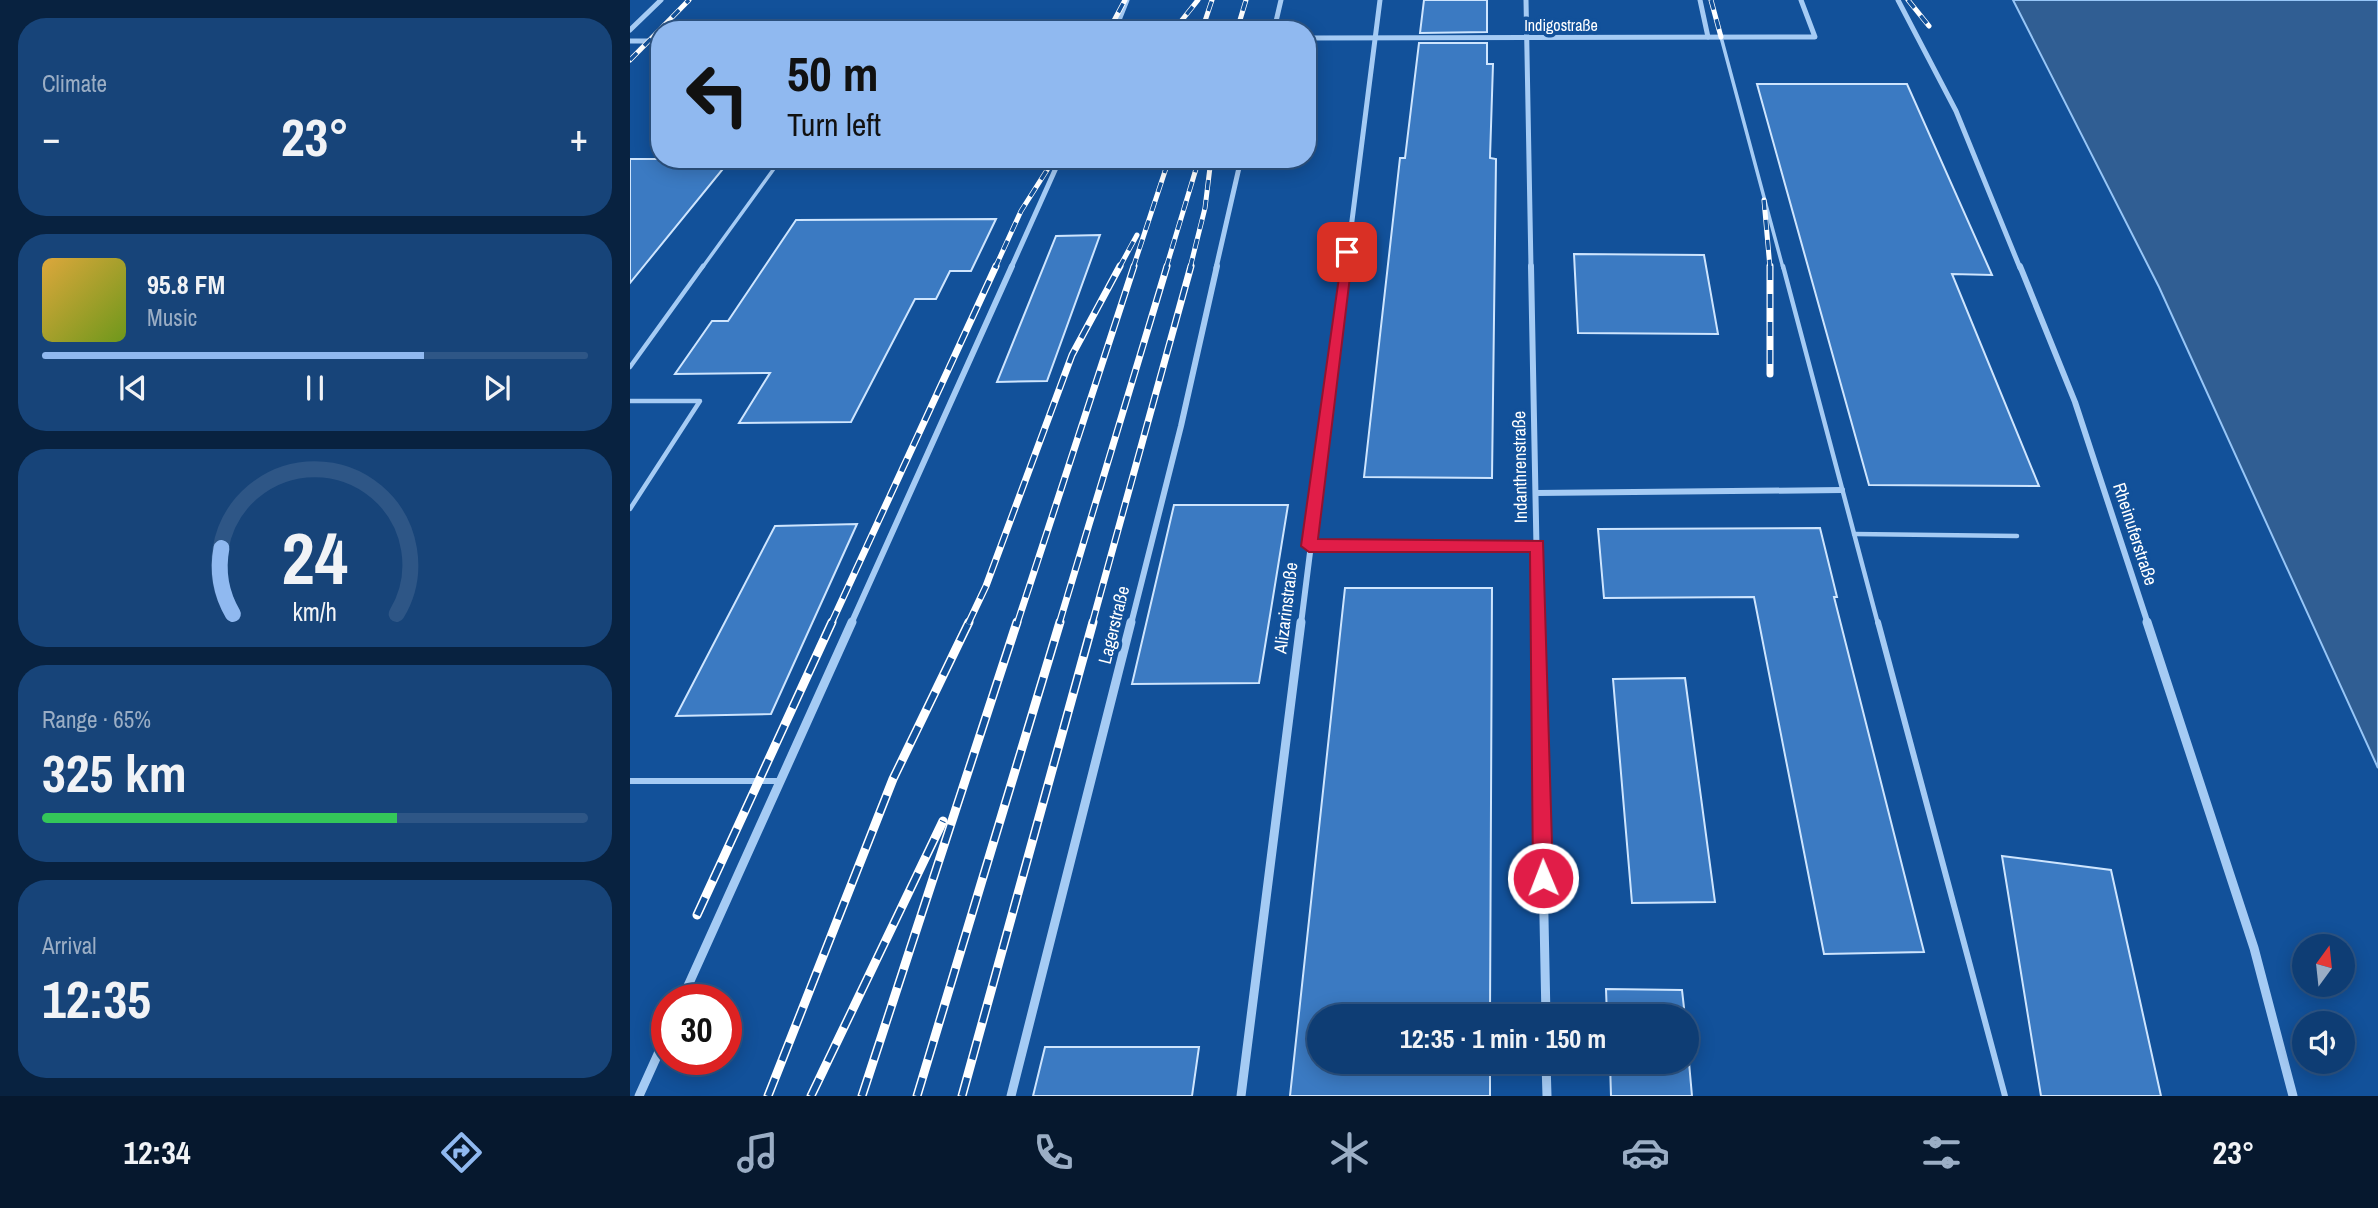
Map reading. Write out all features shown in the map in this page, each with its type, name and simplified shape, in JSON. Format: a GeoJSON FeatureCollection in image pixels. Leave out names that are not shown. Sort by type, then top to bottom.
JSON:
{"type":"FeatureCollection","features":[{"type":"Feature","properties":{"kind":"street"},"geometry":{"type":"LineString","coordinates":[[630,30],[661,0]]}},
{"type":"Feature","properties":{"kind":"street"},"geometry":{"type":"LineString","coordinates":[[1119,21],[1127,0]]}},
{"type":"Feature","properties":{"kind":"street"},"geometry":{"type":"LineString","coordinates":[[1275,21],[1281,0]]}},
{"type":"Feature","properties":{"kind":"street","name":"Alizarinstraße"},"geometry":{"type":"LineString","coordinates":[[1241,1096],[1380,0]]}},
{"type":"Feature","properties":{"kind":"street","name":"Indanthrenstraße"},"geometry":{"type":"LineString","coordinates":[[1526,0],[1546,1004]]}},
{"type":"Feature","properties":{"kind":"street"},"geometry":{"type":"LineString","coordinates":[[1700,0],[1708,37]]}},
{"type":"Feature","properties":{"kind":"street","name":"Indigostraße"},"geometry":{"type":"LineString","coordinates":[[1316,38],[1815,37],[1801,0]]}},
{"type":"Feature","properties":{"kind":"street","name":"Rheinuferstraße"},"geometry":{"type":"LineString","coordinates":[[1898,0],[1956,111],[2075,402],[2254,948],[2293,1096]]}},
{"type":"Feature","properties":{"kind":"street"},"geometry":{"type":"LineString","coordinates":[[630,41],[651,41]]}},
{"type":"Feature","properties":{"kind":"street"},"geometry":{"type":"LineString","coordinates":[[689,984],[1056,168]]}},
{"type":"Feature","properties":{"kind":"street","name":"Lagerstraße"},"geometry":{"type":"LineString","coordinates":[[1011,1096],[1181,426],[1239,168]]}},
{"type":"Feature","properties":{"kind":"street"},"geometry":{"type":"LineString","coordinates":[[1536,493],[1842,490]]}},
{"type":"Feature","properties":{"kind":"street"},"geometry":{"type":"LineString","coordinates":[[1309,546],[1537,546]]}},
{"type":"Feature","properties":{"kind":"street"},"geometry":{"type":"LineString","coordinates":[[639,1096],[651,1069]]}},
{"type":"Feature","properties":{"kind":"street"},"geometry":{"type":"LineString","coordinates":[[1546,1074],[1547,1096]]}},
{"type":"Feature","properties":{"kind":"lane"},"geometry":{"type":"LineString","coordinates":[[1721,37],[2005,1096]]}},
{"type":"Feature","properties":{"kind":"lane"},"geometry":{"type":"LineString","coordinates":[[630,367],[774,168]]}},
{"type":"Feature","properties":{"kind":"lane"},"geometry":{"type":"LineString","coordinates":[[630,401],[699,401],[630,509]]}},
{"type":"Feature","properties":{"kind":"lane"},"geometry":{"type":"LineString","coordinates":[[1854,534],[2017,536]]}},
{"type":"Feature","properties":{"kind":"lane"},"geometry":{"type":"LineString","coordinates":[[630,781],[781,781]]}},
{"type":"Feature","properties":{"kind":"water"},"geometry":{"type":"Polygon","coordinates":[[[2013,0],[2378,0],[2378,768],[2159,287],[2013,0]]]}},
{"type":"Feature","properties":{"kind":"building"},"geometry":{"type":"Polygon","coordinates":[[[1424,0],[1487,0],[1487,32],[1420,33],[1424,0]]]}},
{"type":"Feature","properties":{"kind":"building"},"geometry":{"type":"Polygon","coordinates":[[[1419,43],[1487,43],[1487,64],[1493,64],[1490,158],[1496,159],[1492,478],[1364,477],[1400,158],[1405,158],[1419,43]]]}},
{"type":"Feature","properties":{"kind":"building"},"geometry":{"type":"Polygon","coordinates":[[[1757,84],[1907,84],[1992,275],[1952,274],[2039,486],[1869,485],[1757,84]]]}},
{"type":"Feature","properties":{"kind":"building"},"geometry":{"type":"Polygon","coordinates":[[[630,159],[651,159],[651,168],[724,168],[630,283],[630,159]]]}},
{"type":"Feature","properties":{"kind":"building"},"geometry":{"type":"Polygon","coordinates":[[[996,219],[971,271],[950,271],[936,299],[915,299],[851,422],[739,423],[770,373],[675,374],[712,321],[728,321],[796,220],[996,219]]]}},
{"type":"Feature","properties":{"kind":"building"},"geometry":{"type":"Polygon","coordinates":[[[1100,235],[1047,381],[997,382],[1056,236],[1100,235]]]}},
{"type":"Feature","properties":{"kind":"building"},"geometry":{"type":"Polygon","coordinates":[[[1574,254],[1704,255],[1718,334],[1578,333],[1574,254]]]}},
{"type":"Feature","properties":{"kind":"building"},"geometry":{"type":"Polygon","coordinates":[[[1174,505],[1288,505],[1259,683],[1132,684],[1174,505]]]}},
{"type":"Feature","properties":{"kind":"building"},"geometry":{"type":"Polygon","coordinates":[[[857,524],[771,714],[676,716],[775,526],[857,524]]]}},
{"type":"Feature","properties":{"kind":"building"},"geometry":{"type":"Polygon","coordinates":[[[1820,528],[1837,597],[1834,597],[1924,952],[1824,954],[1754,597],[1604,598],[1598,529],[1820,528]]]}},
{"type":"Feature","properties":{"kind":"building"},"geometry":{"type":"Polygon","coordinates":[[[1345,588],[1492,588],[1490,1004],[1307,1004],[1307,1074],[1490,1074],[1490,1096],[1290,1096],[1345,588]]]}},
{"type":"Feature","properties":{"kind":"building"},"geometry":{"type":"Polygon","coordinates":[[[1685,678],[1715,902],[1632,903],[1613,679],[1685,678]]]}},
{"type":"Feature","properties":{"kind":"building"},"geometry":{"type":"Polygon","coordinates":[[[2002,856],[2111,870],[2161,1096],[2041,1096],[2002,856]]]}},
{"type":"Feature","properties":{"kind":"building"},"geometry":{"type":"Polygon","coordinates":[[[1606,989],[1682,990],[1684,1004],[1607,1004],[1606,989]]]}},
{"type":"Feature","properties":{"kind":"building"},"geometry":{"type":"Polygon","coordinates":[[[1045,1047],[1199,1047],[1192,1096],[1033,1096],[1045,1047]]]}},
{"type":"Feature","properties":{"kind":"building"},"geometry":{"type":"Polygon","coordinates":[[[1610,1074],[1690,1074],[1692,1096],[1611,1096],[1610,1074]]]}},
{"type":"Feature","properties":{"kind":"railway"},"geometry":{"type":"LineString","coordinates":[[668,21],[689,0]]}},
{"type":"Feature","properties":{"kind":"railway"},"geometry":{"type":"LineString","coordinates":[[1114,21],[1125,0]]}},
{"type":"Feature","properties":{"kind":"railway"},"geometry":{"type":"LineString","coordinates":[[1181,21],[1198,0]]}},
{"type":"Feature","properties":{"kind":"railway"},"geometry":{"type":"LineString","coordinates":[[1205,21],[1212,0]]}},
{"type":"Feature","properties":{"kind":"railway"},"geometry":{"type":"LineString","coordinates":[[1240,21],[1246,0]]}},
{"type":"Feature","properties":{"kind":"railway"},"geometry":{"type":"LineString","coordinates":[[1711,0],[1721,37]]}},
{"type":"Feature","properties":{"kind":"railway"},"geometry":{"type":"LineString","coordinates":[[1908,0],[1929,26]]}},
{"type":"Feature","properties":{"kind":"railway"},"geometry":{"type":"LineString","coordinates":[[630,60],[651,39]]}},
{"type":"Feature","properties":{"kind":"railway"},"geometry":{"type":"LineString","coordinates":[[995,268],[1021,211],[1048,168]]}},
{"type":"Feature","properties":{"kind":"railway"},"geometry":{"type":"LineString","coordinates":[[1133,268],[1166,168]]}},
{"type":"Feature","properties":{"kind":"railway"},"geometry":{"type":"LineString","coordinates":[[1166,268],[1196,168]]}},
{"type":"Feature","properties":{"kind":"railway"},"geometry":{"type":"LineString","coordinates":[[1190,268],[1205,208],[1210,168]]}},
{"type":"Feature","properties":{"kind":"railway"},"geometry":{"type":"LineString","coordinates":[[1764,200],[1770,268]]}},
{"type":"Feature","properties":{"kind":"railway"},"geometry":{"type":"LineString","coordinates":[[1119,268],[1137,235]]}},
{"type":"Feature","properties":{"kind":"railway"},"geometry":{"type":"LineString","coordinates":[[831,624],[996,266]]}},
{"type":"Feature","properties":{"kind":"railway"},"geometry":{"type":"LineString","coordinates":[[968,624],[986,586],[1072,355],[1120,266]]}},
{"type":"Feature","properties":{"kind":"railway"},"geometry":{"type":"LineString","coordinates":[[1017,624],[1134,266]]}},
{"type":"Feature","properties":{"kind":"railway"},"geometry":{"type":"LineString","coordinates":[[1059,624],[1167,266]]}},
{"type":"Feature","properties":{"kind":"railway"},"geometry":{"type":"LineString","coordinates":[[1092,624],[1191,266]]}},
{"type":"Feature","properties":{"kind":"railway"},"geometry":{"type":"LineString","coordinates":[[1770,268],[1770,374]]}},
{"type":"Feature","properties":{"kind":"railway"},"geometry":{"type":"LineString","coordinates":[[697,915],[832,622]]}},
{"type":"Feature","properties":{"kind":"railway"},"geometry":{"type":"LineString","coordinates":[[768,1096],[893,779],[969,622]]}},
{"type":"Feature","properties":{"kind":"railway"},"geometry":{"type":"LineString","coordinates":[[862,1096],[1017,622]]}},
{"type":"Feature","properties":{"kind":"railway"},"geometry":{"type":"LineString","coordinates":[[917,1096],[1060,622]]}},
{"type":"Feature","properties":{"kind":"railway"},"geometry":{"type":"LineString","coordinates":[[962,1096],[1093,622]]}},
{"type":"Feature","properties":{"kind":"railway"},"geometry":{"type":"LineString","coordinates":[[811,1096],[943,821]]}},
{"type":"Feature","properties":{"kind":"route"},"geometry":{"type":"LineString","coordinates":[[1347,252],[1309,546],[1537,546],[1543,878]]}}]}
